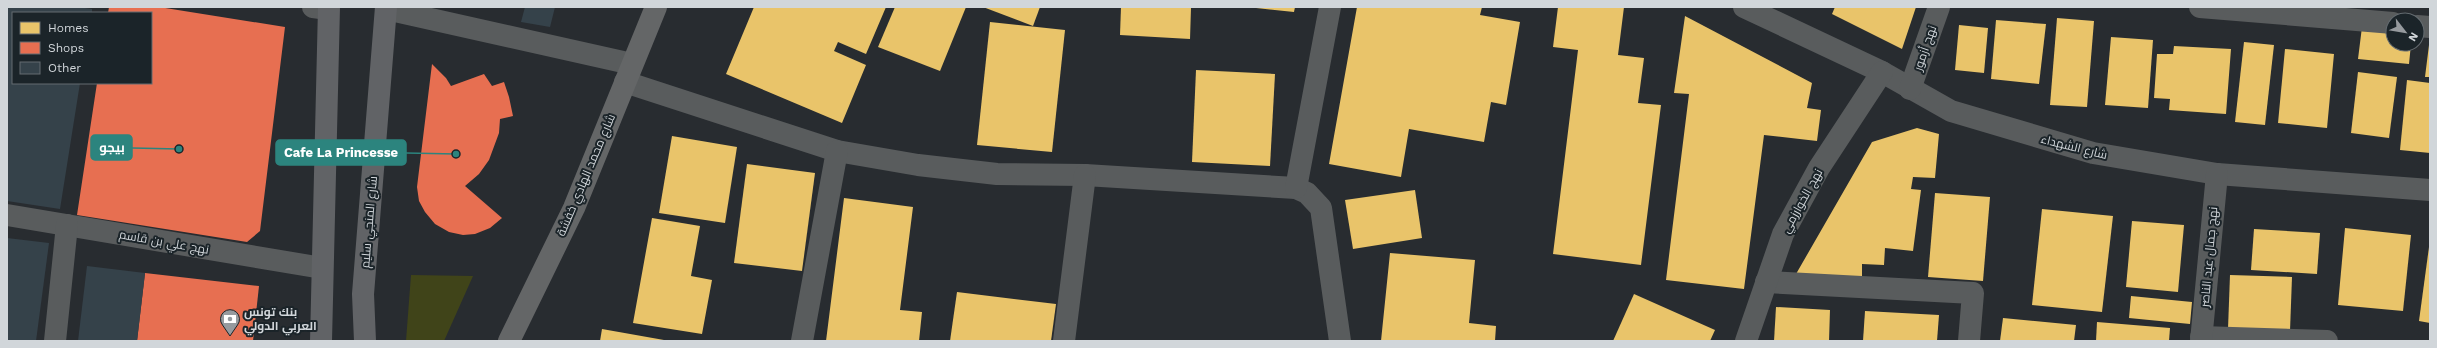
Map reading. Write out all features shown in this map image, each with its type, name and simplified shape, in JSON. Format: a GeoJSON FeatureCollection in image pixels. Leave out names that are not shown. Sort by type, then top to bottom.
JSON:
{"type":"FeatureCollection","features":[{"type":"Feature","properties":{"kind":"main road","name":"شارع محمد الهادي خفشة"},"geometry":{"type":"LineString","coordinates":[[509,341],[574,208],[656,7]]}},
{"type":"Feature","properties":{"kind":"main road"},"geometry":{"type":"LineString","coordinates":[[321,341],[323,8]]}},
{"type":"Feature","properties":{"kind":"main road","name":"شارع المنجي سليم"},"geometry":{"type":"LineString","coordinates":[[365,341],[363,294],[386,8]]}},
{"type":"Feature","properties":{"kind":"street"},"geometry":{"type":"LineString","coordinates":[[1296,188],[1330,7]]}},
{"type":"Feature","properties":{"kind":"street","name":"شارع الشهداء"},"geometry":{"type":"LineString","coordinates":[[1744,7],[1882,72],[1910,89],[1951,110],[2093,153],[2217,174],[2430,190]]}},
{"type":"Feature","properties":{"kind":"street","name":"نهج أزمور"},"geometry":{"type":"LineString","coordinates":[[1910,89],[1939,7]]}},
{"type":"Feature","properties":{"kind":"street"},"geometry":{"type":"LineString","coordinates":[[2200,7],[2385,18]]}},
{"type":"Feature","properties":{"kind":"street"},"geometry":{"type":"LineString","coordinates":[[386,8],[628,73],[837,151],[918,165],[997,174],[1085,175],[1296,188],[1308,193],[1321,208],[1340,341]]}},
{"type":"Feature","properties":{"kind":"street","name":"نهج الخوارزمي"},"geometry":{"type":"LineString","coordinates":[[1746,341],[1783,234],[1819,168],[1882,72]]}},
{"type":"Feature","properties":{"kind":"street"},"geometry":{"type":"LineString","coordinates":[[802,341],[837,151]]}},
{"type":"Feature","properties":{"kind":"street","name":"نهج جمال عبد الناصر"},"geometry":{"type":"LineString","coordinates":[[2201,339],[2217,174]]}},
{"type":"Feature","properties":{"kind":"street"},"geometry":{"type":"LineString","coordinates":[[1064,341],[1085,175]]}},
{"type":"Feature","properties":{"kind":"street","name":"نهج علي بن قاسم"},"geometry":{"type":"LineString","coordinates":[[7,215],[322,268]]}},
{"type":"Feature","properties":{"kind":"street"},"geometry":{"type":"LineString","coordinates":[[55,341],[67,225]]}},
{"type":"Feature","properties":{"kind":"street"},"geometry":{"type":"LineString","coordinates":[[1766,282],[1972,293],[1969,341]]}},
{"type":"Feature","properties":{"kind":"street"},"geometry":{"type":"LineString","coordinates":[[2201,339],[2327,341]]}},
{"type":"Feature","properties":{"kind":"green space"},"geometry":{"type":"Polygon","coordinates":[[[411,275],[473,276],[444,341],[406,341],[411,275]]]}},
{"type":"Feature","properties":{"kind":"building: Homes"},"geometry":{"type":"Polygon","coordinates":[[[754,7],[886,7],[866,54],[838,42],[834,51],[866,65],[842,123],[726,74],[754,7]]]}},
{"type":"Feature","properties":{"kind":"building: Homes"},"geometry":{"type":"Polygon","coordinates":[[[895,7],[966,7],[940,71],[878,47],[895,7]]]}},
{"type":"Feature","properties":{"kind":"building: Homes"},"geometry":{"type":"Polygon","coordinates":[[[983,7],[1040,7],[1033,26],[983,7]]]}},
{"type":"Feature","properties":{"kind":"building: Homes"},"geometry":{"type":"Polygon","coordinates":[[[1121,7],[1191,7],[1190,39],[1120,35],[1121,7]]]}},
{"type":"Feature","properties":{"kind":"building: Homes"},"geometry":{"type":"Polygon","coordinates":[[[1247,7],[1295,7],[1294,12],[1247,7]]]}},
{"type":"Feature","properties":{"kind":"building: Homes"},"geometry":{"type":"Polygon","coordinates":[[[1357,7],[1482,7],[1480,15],[1520,22],[1506,105],[1491,102],[1484,142],[1409,129],[1401,177],[1329,164],[1357,7]]]}},
{"type":"Feature","properties":{"kind":"building: Homes"},"geometry":{"type":"Polygon","coordinates":[[[1558,7],[1624,7],[1618,55],[1644,58],[1638,103],[1661,105],[1641,265],[1553,254],[1578,50],[1553,47],[1558,7]]]}},
{"type":"Feature","properties":{"kind":"building: Homes"},"geometry":{"type":"Polygon","coordinates":[[[1835,7],[1916,7],[1902,49],[1832,14],[1835,7]]]}},
{"type":"Feature","properties":{"kind":"building: Homes"},"geometry":{"type":"Polygon","coordinates":[[[1685,16],[1812,83],[1807,108],[1821,110],[1817,141],[1764,135],[1744,289],[1666,280],[1689,94],[1674,93],[1685,16]]]}},
{"type":"Feature","properties":{"kind":"building: Homes"},"geometry":{"type":"Polygon","coordinates":[[[2057,18],[2094,21],[2087,107],[2050,105],[2057,18]]]}},
{"type":"Feature","properties":{"kind":"building: Homes"},"geometry":{"type":"Polygon","coordinates":[[[1996,20],[2046,24],[2039,84],[1991,79],[1996,20]]]}},
{"type":"Feature","properties":{"kind":"building: Homes"},"geometry":{"type":"Polygon","coordinates":[[[990,22],[1065,30],[1052,152],[977,145],[990,22]]]}},
{"type":"Feature","properties":{"kind":"building: Homes"},"geometry":{"type":"Polygon","coordinates":[[[1959,25],[1988,28],[1984,73],[1955,70],[1959,25]]]}},
{"type":"Feature","properties":{"kind":"building: Homes"},"geometry":{"type":"Polygon","coordinates":[[[2362,27],[2385,29],[2385,52],[2410,52],[2409,64],[2358,59],[2362,27]]]}},
{"type":"Feature","properties":{"kind":"building: Homes"},"geometry":{"type":"Polygon","coordinates":[[[2111,37],[2153,40],[2148,108],[2105,105],[2111,37]]]}},
{"type":"Feature","properties":{"kind":"building: Homes"},"geometry":{"type":"Polygon","coordinates":[[[2244,42],[2274,45],[2265,125],[2235,122],[2244,42]]]}},
{"type":"Feature","properties":{"kind":"building: Homes"},"geometry":{"type":"Polygon","coordinates":[[[2429,45],[2430,77],[2425,77],[2429,45]]]}},
{"type":"Feature","properties":{"kind":"building: Homes"},"geometry":{"type":"Polygon","coordinates":[[[2174,46],[2231,49],[2226,114],[2169,110],[2170,99],[2154,98],[2157,54],[2173,54],[2174,46]]]}},
{"type":"Feature","properties":{"kind":"building: Homes"},"geometry":{"type":"Polygon","coordinates":[[[2285,49],[2334,54],[2327,128],[2278,123],[2285,49]]]}},
{"type":"Feature","properties":{"kind":"building: Homes"},"geometry":{"type":"Polygon","coordinates":[[[1196,70],[1275,74],[1270,166],[1192,162],[1196,70]]]}},
{"type":"Feature","properties":{"kind":"building: Homes"},"geometry":{"type":"Polygon","coordinates":[[[2358,72],[2397,77],[2389,138],[2351,133],[2358,72]]]}},
{"type":"Feature","properties":{"kind":"building: Homes"},"geometry":{"type":"Polygon","coordinates":[[[2407,80],[2430,83],[2430,153],[2400,150],[2407,80]]]}},
{"type":"Feature","properties":{"kind":"building: Homes"},"geometry":{"type":"Polygon","coordinates":[[[1917,128],[1939,134],[1935,178],[1913,177],[1911,189],[1921,190],[1913,251],[1885,248],[1884,265],[1862,264],[1862,278],[1796,274],[1872,142],[1917,128]]]}},
{"type":"Feature","properties":{"kind":"building: Homes"},"geometry":{"type":"Polygon","coordinates":[[[672,136],[737,147],[725,223],[659,213],[672,136]]]}},
{"type":"Feature","properties":{"kind":"building: Homes"},"geometry":{"type":"Polygon","coordinates":[[[747,164],[815,173],[802,271],[734,263],[747,164]]]}},
{"type":"Feature","properties":{"kind":"building: Homes"},"geometry":{"type":"Polygon","coordinates":[[[1415,190],[1422,238],[1353,249],[1345,200],[1415,190]]]}},
{"type":"Feature","properties":{"kind":"building: Homes"},"geometry":{"type":"Polygon","coordinates":[[[1935,193],[1990,197],[1983,281],[1928,277],[1935,193]]]}},
{"type":"Feature","properties":{"kind":"building: Homes"},"geometry":{"type":"Polygon","coordinates":[[[844,198],[913,207],[900,310],[922,312],[919,341],[826,341],[844,198]]]}},
{"type":"Feature","properties":{"kind":"building: Homes"},"geometry":{"type":"Polygon","coordinates":[[[2042,209],[2113,216],[2102,312],[2032,305],[2042,209]]]}},
{"type":"Feature","properties":{"kind":"building: Homes"},"geometry":{"type":"Polygon","coordinates":[[[652,218],[700,226],[691,276],[712,280],[702,334],[633,323],[652,218]]]}},
{"type":"Feature","properties":{"kind":"building: Homes"},"geometry":{"type":"Polygon","coordinates":[[[2132,221],[2184,225],[2178,292],[2126,287],[2132,221]]]}},
{"type":"Feature","properties":{"kind":"building: Homes"},"geometry":{"type":"Polygon","coordinates":[[[2345,228],[2411,235],[2403,311],[2338,305],[2345,228]]]}},
{"type":"Feature","properties":{"kind":"building: Homes"},"geometry":{"type":"Polygon","coordinates":[[[2254,229],[2320,233],[2317,274],[2251,270],[2254,229]]]}},
{"type":"Feature","properties":{"kind":"building: Homes"},"geometry":{"type":"Polygon","coordinates":[[[2429,247],[2430,248],[2430,323],[2419,321],[2429,247]]]}},
{"type":"Feature","properties":{"kind":"building: Homes"},"geometry":{"type":"Polygon","coordinates":[[[1390,253],[1475,260],[1469,323],[1496,326],[1495,341],[1381,341],[1390,253]]]}},
{"type":"Feature","properties":{"kind":"building: Homes"},"geometry":{"type":"Polygon","coordinates":[[[2230,275],[2292,277],[2290,331],[2228,329],[2230,275]]]}},
{"type":"Feature","properties":{"kind":"building: Homes"},"geometry":{"type":"Polygon","coordinates":[[[957,292],[1056,304],[1051,341],[950,341],[957,292]]]}},
{"type":"Feature","properties":{"kind":"building: Homes"},"geometry":{"type":"Polygon","coordinates":[[[1634,294],[1715,330],[1710,341],[1613,341],[1634,294]]]}},
{"type":"Feature","properties":{"kind":"building: Homes"},"geometry":{"type":"Polygon","coordinates":[[[2131,296],[2192,302],[2190,324],[2129,318],[2131,296]]]}},
{"type":"Feature","properties":{"kind":"building: Homes"},"geometry":{"type":"Polygon","coordinates":[[[1776,307],[1830,310],[1829,341],[1774,341],[1776,307]]]}},
{"type":"Feature","properties":{"kind":"building: Homes"},"geometry":{"type":"Polygon","coordinates":[[[1865,311],[1939,315],[1937,341],[1863,341],[1865,311]]]}},
{"type":"Feature","properties":{"kind":"building: Homes"},"geometry":{"type":"Polygon","coordinates":[[[2003,318],[2076,325],[2074,341],[2000,341],[2003,318]]]}},
{"type":"Feature","properties":{"kind":"building: Homes"},"geometry":{"type":"Polygon","coordinates":[[[2097,322],[2170,328],[2169,341],[2096,341],[2097,322]]]}},
{"type":"Feature","properties":{"kind":"building: Homes"},"geometry":{"type":"Polygon","coordinates":[[[602,329],[664,340],[664,341],[600,341],[602,329]]]}},
{"type":"Feature","properties":{"kind":"building: Shops"},"geometry":{"type":"Polygon","coordinates":[[[109,7],[159,7],[285,27],[260,231],[247,242],[77,215],[97,84],[152,84],[152,12],[108,12],[109,7]]]}},
{"type":"Feature","properties":{"kind":"building: Shops"},"geometry":{"type":"Polygon","coordinates":[[[432,64],[446,78],[451,86],[484,74],[492,86],[504,82],[509,97],[513,116],[500,119],[499,133],[489,160],[479,174],[465,186],[502,218],[490,228],[475,234],[463,235],[449,232],[435,224],[425,212],[419,201],[417,187],[432,64]]]}},
{"type":"Feature","properties":{"kind":"building: Shops"},"geometry":{"type":"Polygon","coordinates":[[[145,273],[259,286],[253,341],[137,341],[145,273]]]}},
{"type":"Feature","properties":{"kind":"building: Other"},"geometry":{"type":"Polygon","coordinates":[[[7,7],[78,7],[92,9],[92,12],[12,12],[12,84],[80,84],[60,209],[7,201],[7,7]]]}},
{"type":"Feature","properties":{"kind":"building: Other"},"geometry":{"type":"Polygon","coordinates":[[[525,7],[555,7],[550,27],[521,22],[525,7]]]}},
{"type":"Feature","properties":{"kind":"building: Other"},"geometry":{"type":"Polygon","coordinates":[[[7,238],[49,243],[36,341],[7,341],[7,238]]]}},
{"type":"Feature","properties":{"kind":"building: Other"},"geometry":{"type":"Polygon","coordinates":[[[87,266],[145,273],[137,341],[78,341],[87,266]]]}},
{"type":"Feature","properties":{"kind":"place","name":"بيجو"},"geometry":{"type":"Point","coordinates":[179,149]}},
{"type":"Feature","properties":{"kind":"place","name":"Cafe La Princesse"},"geometry":{"type":"Point","coordinates":[456,154]}},
{"type":"Feature","properties":{"kind":"place","name":"بنك تونس العربي الدولي"},"geometry":{"type":"Point","coordinates":[230,336]}}]}
